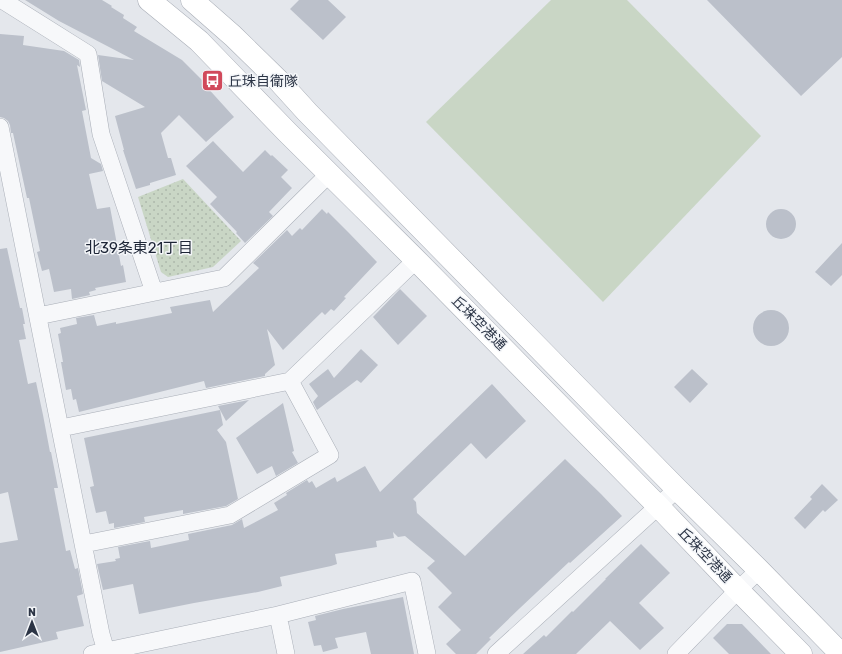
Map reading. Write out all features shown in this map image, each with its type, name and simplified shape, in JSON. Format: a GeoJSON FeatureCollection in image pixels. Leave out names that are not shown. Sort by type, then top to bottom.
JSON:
{"type":"FeatureCollection","features":[{"type":"Feature","properties":{"kind":"main road","name":"丘珠空港通"},"geometry":{"type":"LineString","coordinates":[[149,0],[199,41],[287,132],[330,173],[658,506],[801,654]]}},
{"type":"Feature","properties":{"kind":"main road","name":"丘珠空港通"},"geometry":{"type":"LineString","coordinates":[[192,0],[233,36],[278,80],[307,112],[841,654]]}},
{"type":"Feature","properties":{"kind":"street"},"geometry":{"type":"LineString","coordinates":[[2,0],[88,54],[101,134],[154,292]]}},
{"type":"Feature","properties":{"kind":"street"},"geometry":{"type":"LineString","coordinates":[[0,128],[84,544],[101,634],[99,652],[278,615],[412,581],[428,654]]}},
{"type":"Feature","properties":{"kind":"street"},"geometry":{"type":"LineString","coordinates":[[38,316],[224,278],[330,173]]}},
{"type":"Feature","properties":{"kind":"street"},"geometry":{"type":"LineString","coordinates":[[60,428],[290,381],[416,260]]}},
{"type":"Feature","properties":{"kind":"street"},"geometry":{"type":"LineString","coordinates":[[84,544],[230,515],[330,455],[290,381]]}},
{"type":"Feature","properties":{"kind":"street"},"geometry":{"type":"LineString","coordinates":[[496,654],[677,489]]}},
{"type":"Feature","properties":{"kind":"street"},"geometry":{"type":"LineString","coordinates":[[676,654],[759,570]]}},
{"type":"Feature","properties":{"kind":"street"},"geometry":{"type":"LineString","coordinates":[[278,615],[286,654]]}},
{"type":"Feature","properties":{"kind":"green space"},"geometry":{"type":"Polygon","coordinates":[[[551,0],[627,0],[761,136],[603,302],[426,122],[551,0]]]}},
{"type":"Feature","properties":{"kind":"green space"},"geometry":{"type":"Polygon","coordinates":[[[183,179],[241,241],[213,267],[168,277],[161,272],[138,197],[183,179]]]}},
{"type":"Feature","properties":{"kind":"building"},"geometry":{"type":"Polygon","coordinates":[[[25,0],[102,0],[124,15],[123,18],[137,27],[134,31],[182,60],[206,84],[205,85],[234,117],[206,142],[179,115],[161,133],[168,158],[171,158],[176,175],[136,189],[123,150],[115,116],[145,107],[102,81],[98,55],[134,60],[59,21],[25,0]]]}},
{"type":"Feature","properties":{"kind":"building"},"geometry":{"type":"Polygon","coordinates":[[[299,0],[328,0],[346,17],[323,40],[290,9],[299,0]]]}},
{"type":"Feature","properties":{"kind":"building"},"geometry":{"type":"Polygon","coordinates":[[[707,0],[842,0],[842,57],[801,96],[707,0]]]}},
{"type":"Feature","properties":{"kind":"building"},"geometry":{"type":"Polygon","coordinates":[[[0,34],[24,36],[23,45],[64,51],[79,60],[80,67],[77,65],[86,110],[82,111],[91,158],[101,164],[103,171],[89,174],[97,209],[110,207],[121,266],[123,265],[126,282],[95,288],[96,290],[89,292],[90,295],[72,299],[71,289],[54,292],[49,269],[42,271],[37,252],[40,251],[29,198],[27,198],[13,133],[11,133],[8,121],[0,117],[0,34]]]}},
{"type":"Feature","properties":{"kind":"building"},"geometry":{"type":"Polygon","coordinates":[[[213,141],[243,172],[265,150],[288,170],[281,177],[292,188],[269,212],[273,216],[245,243],[236,233],[237,232],[210,204],[217,197],[186,166],[213,141]]]}},
{"type":"Feature","properties":{"kind":"building"},"geometry":{"type":"Polygon","coordinates":[[[322,209],[327,214],[328,212],[377,262],[344,297],[346,298],[334,311],[331,309],[325,315],[322,312],[283,350],[267,329],[275,365],[265,374],[265,376],[206,388],[204,381],[79,412],[76,399],[73,400],[71,389],[66,390],[58,334],[61,333],[60,328],[77,324],[76,318],[94,315],[97,326],[116,322],[116,324],[172,313],[170,307],[210,300],[213,312],[259,268],[253,263],[287,230],[292,236],[300,228],[302,230],[322,209]]]}},
{"type":"Feature","properties":{"kind":"building"},"geometry":{"type":"Polygon","coordinates":[[[781,209],[787,210],[795,218],[795,230],[787,238],[781,239],[775,238],[767,230],[766,224],[767,218],[775,210],[781,209]]]}},
{"type":"Feature","properties":{"kind":"building"},"geometry":{"type":"Polygon","coordinates":[[[842,243],[842,275],[831,286],[815,272],[842,243]]]}},
{"type":"Feature","properties":{"kind":"building"},"geometry":{"type":"Polygon","coordinates":[[[7,248],[25,324],[23,324],[26,339],[19,340],[28,384],[36,382],[58,488],[54,488],[66,551],[70,550],[75,569],[78,568],[83,594],[77,596],[84,626],[56,632],[58,639],[0,652],[0,543],[18,540],[8,492],[0,494],[0,249],[7,248]]]}},
{"type":"Feature","properties":{"kind":"building"},"geometry":{"type":"Polygon","coordinates":[[[400,289],[427,316],[398,345],[373,317],[400,289]]]}},
{"type":"Feature","properties":{"kind":"building"},"geometry":{"type":"Polygon","coordinates":[[[771,310],[781,313],[786,318],[789,328],[786,338],[781,343],[771,346],[761,343],[756,338],[753,328],[756,318],[761,313],[771,310]]]}},
{"type":"Feature","properties":{"kind":"building"},"geometry":{"type":"Polygon","coordinates":[[[361,349],[378,365],[361,383],[357,380],[317,410],[313,402],[318,396],[309,384],[328,369],[334,378],[361,349]]]}},
{"type":"Feature","properties":{"kind":"building"},"geometry":{"type":"Polygon","coordinates":[[[692,369],[708,384],[690,403],[674,387],[692,369]]]}},
{"type":"Feature","properties":{"kind":"building"},"geometry":{"type":"Polygon","coordinates":[[[492,384],[526,421],[486,459],[471,443],[413,499],[416,502],[417,513],[465,556],[565,459],[622,516],[570,563],[569,562],[520,608],[489,638],[491,639],[476,654],[456,654],[446,644],[461,630],[438,607],[452,593],[427,568],[435,561],[405,536],[398,537],[393,532],[394,538],[376,541],[377,547],[335,554],[337,564],[280,577],[282,586],[258,592],[139,614],[133,584],[103,590],[97,564],[116,561],[115,559],[120,558],[118,547],[150,541],[151,548],[189,540],[188,534],[232,525],[242,519],[244,528],[278,510],[274,503],[287,495],[286,493],[307,480],[309,483],[312,481],[316,488],[335,477],[337,482],[365,466],[380,492],[492,384]]]}},
{"type":"Feature","properties":{"kind":"building"},"geometry":{"type":"Polygon","coordinates":[[[249,400],[226,421],[218,406],[249,400]]]}},
{"type":"Feature","properties":{"kind":"building"},"geometry":{"type":"Polygon","coordinates":[[[283,403],[294,451],[292,452],[298,463],[276,476],[272,466],[257,474],[236,438],[283,403]]]}},
{"type":"Feature","properties":{"kind":"building"},"geometry":{"type":"Polygon","coordinates":[[[220,410],[223,425],[217,430],[226,442],[238,499],[226,506],[183,514],[183,510],[144,517],[145,522],[114,528],[114,523],[109,524],[106,511],[96,513],[90,487],[94,486],[84,438],[220,410]]]}},
{"type":"Feature","properties":{"kind":"building"},"geometry":{"type":"Polygon","coordinates":[[[822,484],[838,500],[825,512],[823,510],[805,529],[794,518],[812,499],[810,497],[822,484]]]}},
{"type":"Feature","properties":{"kind":"building"},"geometry":{"type":"Polygon","coordinates":[[[641,544],[670,573],[639,603],[664,628],[640,650],[610,621],[576,654],[523,654],[544,635],[546,637],[572,611],[573,612],[641,544]]]}},
{"type":"Feature","properties":{"kind":"building"},"geometry":{"type":"Polygon","coordinates":[[[403,597],[414,654],[371,654],[366,632],[335,638],[338,648],[323,652],[321,645],[314,646],[308,622],[316,620],[315,616],[403,597]]]}},
{"type":"Feature","properties":{"kind":"building"},"geometry":{"type":"Polygon","coordinates":[[[727,624],[742,624],[771,654],[729,654],[713,638],[727,624]]]}},
{"type":"Feature","properties":{"kind":"place","name":"丘珠自衛隊"},"geometry":{"type":"Point","coordinates":[212,81]}},
{"type":"Feature","properties":{"kind":"district","name":"北39条東21丁目"},"geometry":{"type":"Point","coordinates":[139,248]}}]}
